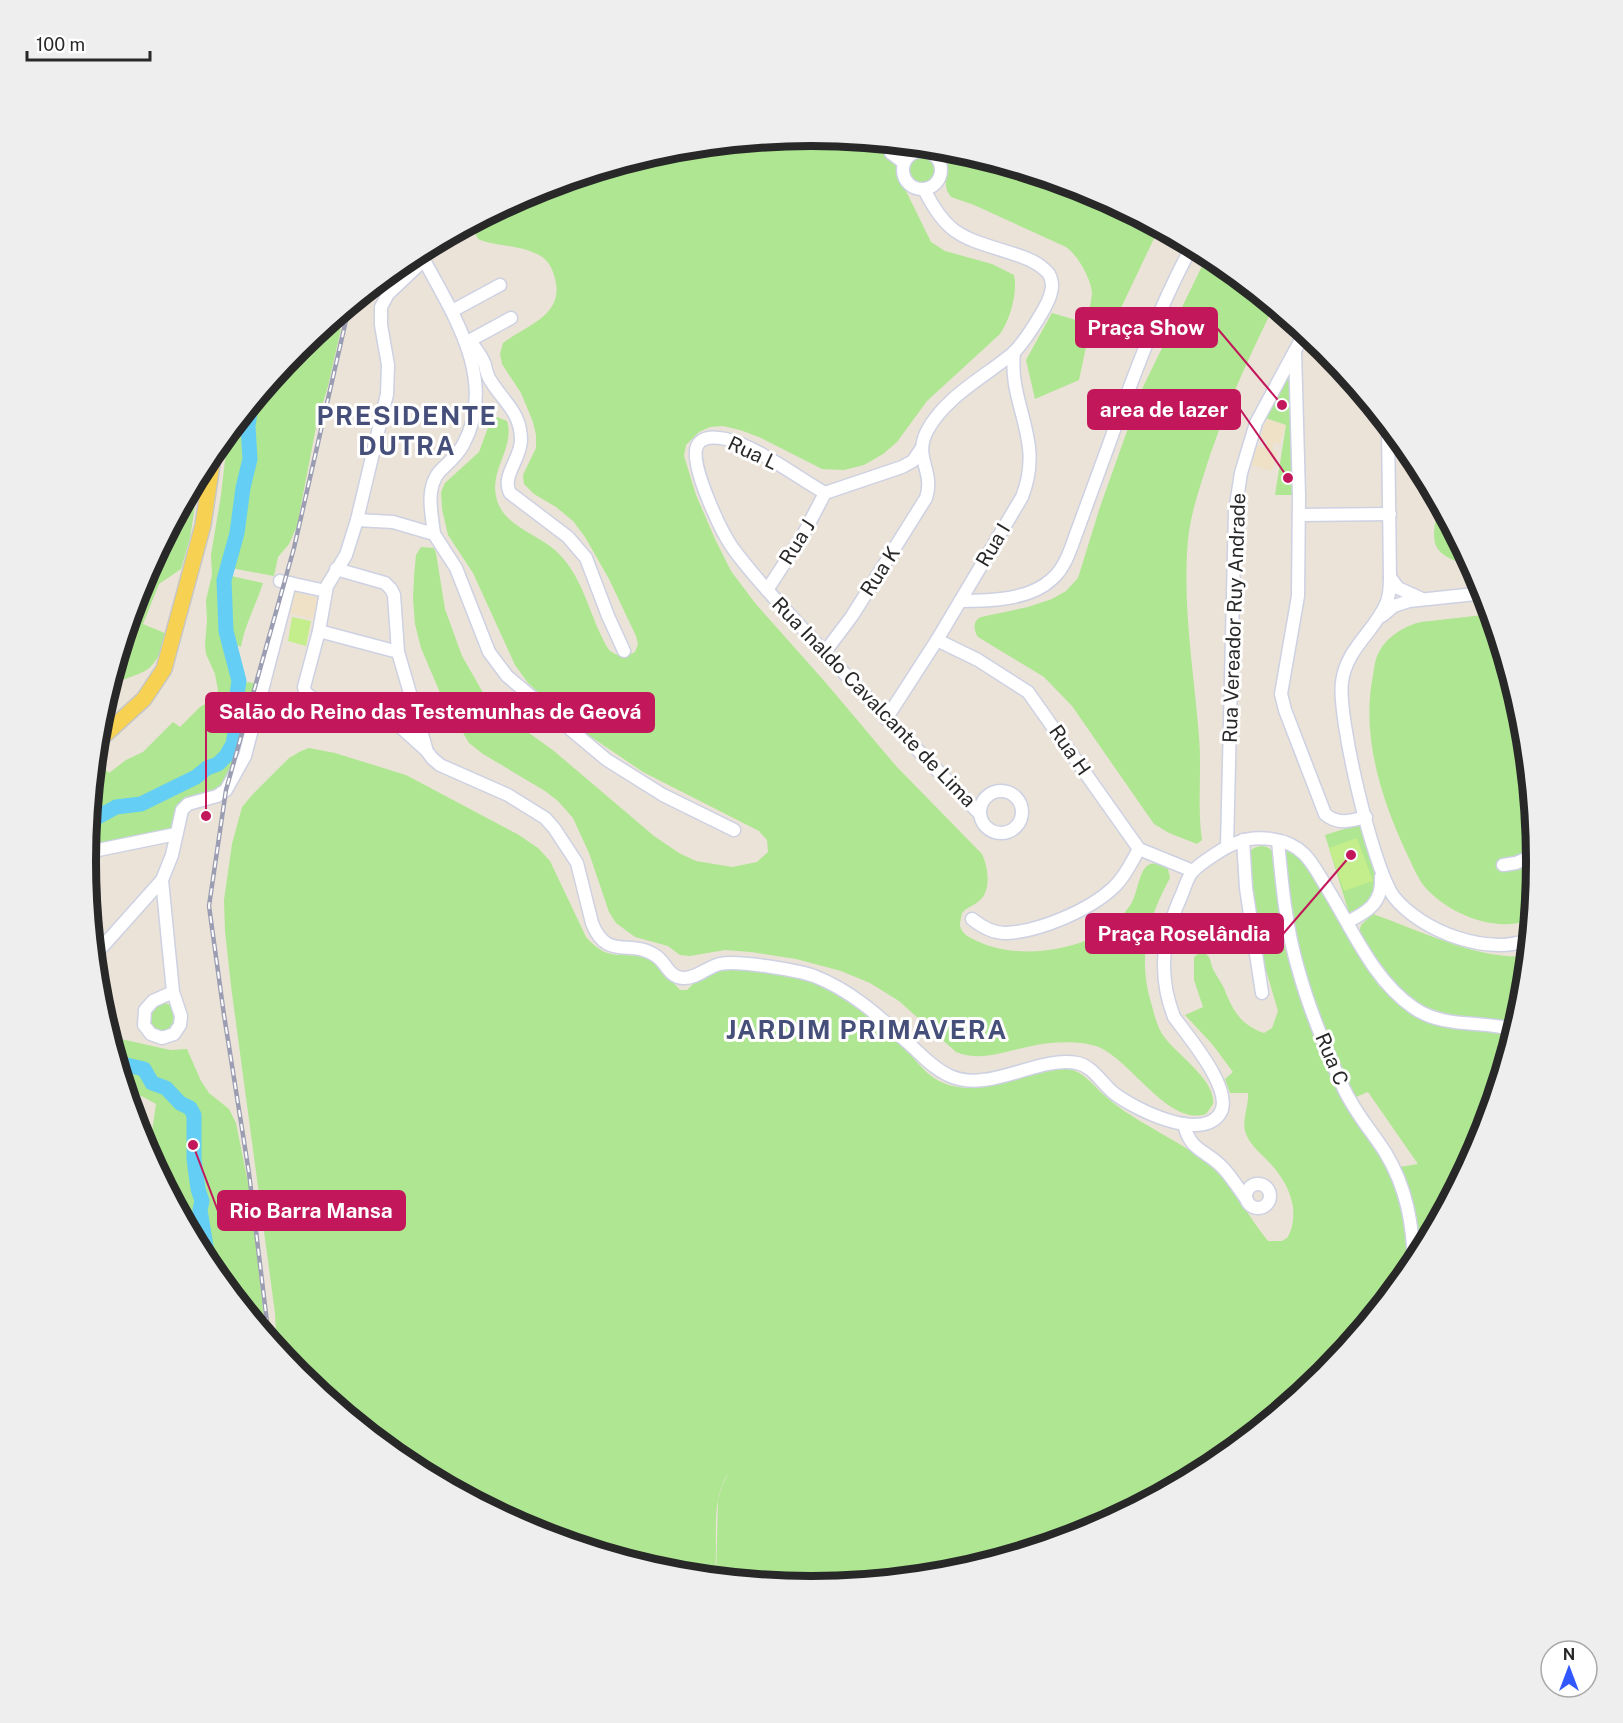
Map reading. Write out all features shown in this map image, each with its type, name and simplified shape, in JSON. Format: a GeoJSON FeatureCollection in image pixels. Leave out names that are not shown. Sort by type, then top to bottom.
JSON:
{"type":"FeatureCollection","features":[{"type":"Feature","properties":{"kind":"main road"},"geometry":{"type":"LineString","coordinates":[[108,732],[144,699],[165,669],[203,525],[211,474]]}},
{"type":"Feature","properties":{"kind":"street"},"geometry":{"type":"LineString","coordinates":[[893,151],[904,163]]}},
{"type":"Feature","properties":{"kind":"street"},"geometry":{"type":"LineString","coordinates":[[912,153],[904,163],[903,174],[912,186],[924,189],[933,185],[940,177],[940,166],[936,157]]}},
{"type":"Feature","properties":{"kind":"street"},"geometry":{"type":"LineString","coordinates":[[825,493],[902,467],[913,461],[921,449],[928,429],[942,411],[1014,352],[1049,299],[1052,287],[1049,274],[1031,260],[958,234],[936,213],[924,189]]}},
{"type":"Feature","properties":{"kind":"street"},"geometry":{"type":"LineString","coordinates":[[960,601],[990,600],[1028,592],[1049,582],[1062,567],[1093,490],[1144,348],[1188,254]]}},
{"type":"Feature","properties":{"kind":"street"},"geometry":{"type":"LineString","coordinates":[[424,261],[468,342],[475,381],[473,414],[463,446],[440,471],[431,486],[434,534],[456,568],[489,652],[507,676],[607,760],[663,795],[734,830]]}},
{"type":"Feature","properties":{"kind":"street"},"geometry":{"type":"LineString","coordinates":[[416,714],[410,722],[396,723],[312,698],[305,692],[304,687],[320,631],[326,591],[336,569],[346,555],[357,520],[388,384],[381,307],[388,294],[422,262]]}},
{"type":"Feature","properties":{"kind":"street"},"geometry":{"type":"LineString","coordinates":[[452,311],[500,285]]}},
{"type":"Feature","properties":{"kind":"street"},"geometry":{"type":"LineString","coordinates":[[468,342],[511,318]]}},
{"type":"Feature","properties":{"kind":"street","name":"Rua Vereador Ruy Andrade"},"geometry":{"type":"LineString","coordinates":[[1227,847],[1234,511],[1250,440],[1260,416],[1300,340]]}},
{"type":"Feature","properties":{"kind":"street"},"geometry":{"type":"LineString","coordinates":[[468,342],[481,356],[490,381],[513,410],[519,424],[520,450],[506,486],[510,493],[568,537],[586,558],[624,651]]}},
{"type":"Feature","properties":{"kind":"street"},"geometry":{"type":"LineString","coordinates":[[1295,350],[1299,515],[1298,596],[1282,683],[1283,703],[1325,814],[1332,820],[1343,822],[1366,817]]}},
{"type":"Feature","properties":{"kind":"street","name":"Rua I"},"geometry":{"type":"LineString","coordinates":[[886,719],[937,640],[1022,497],[1028,481],[1030,448],[1013,374],[1014,352]]}},
{"type":"Feature","properties":{"kind":"street"},"geometry":{"type":"LineString","coordinates":[[999,363],[1009,365],[1013,374]]}},
{"type":"Feature","properties":{"kind":"street","name":"Rua L"},"geometry":{"type":"LineString","coordinates":[[767,590],[732,546],[720,526],[697,464],[697,446],[702,440],[710,437],[735,441],[825,493]]}},
{"type":"Feature","properties":{"kind":"street"},"geometry":{"type":"LineString","coordinates":[[1388,439],[1390,577],[1387,601],[1376,621],[1352,652],[1342,680],[1341,694],[1344,724],[1366,817],[1383,876],[1391,892],[1402,906],[1438,930],[1465,939],[1495,946],[1522,941]]}},
{"type":"Feature","properties":{"kind":"street"},"geometry":{"type":"LineString","coordinates":[[921,449],[928,472]]}},
{"type":"Feature","properties":{"kind":"street"},"geometry":{"type":"LineString","coordinates":[[902,467],[916,465],[928,472]]}},
{"type":"Feature","properties":{"kind":"street","name":"Rua K"},"geometry":{"type":"LineString","coordinates":[[825,652],[852,616],[926,498],[929,487],[928,472]]}},
{"type":"Feature","properties":{"kind":"street","name":"Rua J"},"geometry":{"type":"LineString","coordinates":[[767,590],[803,535],[825,493]]}},
{"type":"Feature","properties":{"kind":"street"},"geometry":{"type":"LineString","coordinates":[[1299,515],[1390,514]]}},
{"type":"Feature","properties":{"kind":"street"},"geometry":{"type":"LineString","coordinates":[[357,520],[393,522],[434,534]]}},
{"type":"Feature","properties":{"kind":"street"},"geometry":{"type":"LineString","coordinates":[[336,569],[385,583],[391,589],[395,603],[398,652],[426,750]]}},
{"type":"Feature","properties":{"kind":"street"},"geometry":{"type":"LineString","coordinates":[[1390,577],[1402,591],[1427,598]]}},
{"type":"Feature","properties":{"kind":"street"},"geometry":{"type":"LineString","coordinates":[[101,949],[162,880],[172,855],[182,810],[188,804],[217,796],[226,790],[245,756],[285,582],[326,591]]}},
{"type":"Feature","properties":{"kind":"street","name":"Rua Inaldo Cavalcante de Lima"},"geometry":{"type":"LineString","coordinates":[[767,590],[886,719],[980,814]]}},
{"type":"Feature","properties":{"kind":"street"},"geometry":{"type":"LineString","coordinates":[[1376,621],[1394,606],[1409,601],[1475,594]]}},
{"type":"Feature","properties":{"kind":"street"},"geometry":{"type":"LineString","coordinates":[[320,631],[398,652]]}},
{"type":"Feature","properties":{"kind":"street","name":"Rua H"},"geometry":{"type":"LineString","coordinates":[[937,640],[978,660],[1028,692],[1139,849]]}},
{"type":"Feature","properties":{"kind":"street"},"geometry":{"type":"LineString","coordinates":[[109,725],[129,714]]}},
{"type":"Feature","properties":{"kind":"street"},"geometry":{"type":"LineString","coordinates":[[396,723],[440,765],[508,795],[545,818],[577,863],[592,923],[600,938],[609,945],[653,954],[673,975],[679,978],[689,978],[715,965],[729,962],[806,973],[854,996],[933,1066],[953,1077],[979,1080],[1058,1063],[1077,1063],[1090,1069],[1126,1102],[1146,1113],[1184,1124],[1197,1125],[1211,1121],[1220,1113],[1221,1092],[1216,1078],[1174,1017],[1167,994],[1164,944],[1168,928],[1192,871],[1227,847],[1243,840],[1278,841],[1303,853],[1318,873],[1383,980],[1416,1009],[1433,1018],[1493,1024],[1507,1028]]}},
{"type":"Feature","properties":{"kind":"street"},"geometry":{"type":"LineString","coordinates":[[96,851],[177,828]]}},
{"type":"Feature","properties":{"kind":"street"},"geometry":{"type":"LineString","coordinates":[[1243,840],[1246,888],[1262,993]]}},
{"type":"Feature","properties":{"kind":"street","name":"Rua C"},"geometry":{"type":"LineString","coordinates":[[1278,841],[1292,943],[1307,998],[1353,1107],[1386,1153],[1405,1191],[1412,1224],[1413,1248]]}},
{"type":"Feature","properties":{"kind":"street"},"geometry":{"type":"LineString","coordinates":[[972,919],[982,928],[1005,933],[1054,922],[1085,909],[1109,891],[1125,873],[1139,849],[1192,871]]}},
{"type":"Feature","properties":{"kind":"street"},"geometry":{"type":"LineString","coordinates":[[1503,865],[1527,858]]}},
{"type":"Feature","properties":{"kind":"street"},"geometry":{"type":"LineString","coordinates":[[1347,922],[1370,910],[1378,899],[1382,883],[1378,860]]}},
{"type":"Feature","properties":{"kind":"street"},"geometry":{"type":"LineString","coordinates":[[162,880],[173,992]]}},
{"type":"Feature","properties":{"kind":"street"},"geometry":{"type":"LineString","coordinates":[[1184,1124],[1188,1137],[1195,1147],[1224,1169],[1247,1200]]}},
{"type":"Feature","properties":{"kind":"shaded area"},"geometry":{"type":"Polygon","coordinates":[[[1266,419],[1286,425],[1280,444],[1274,442],[1272,450],[1278,452],[1272,471],[1251,465],[1257,446],[1265,448],[1267,441],[1260,438],[1266,419]]]}},
{"type":"Feature","properties":{"kind":"shaded area"},"geometry":{"type":"Polygon","coordinates":[[[294,592],[318,598],[313,619],[288,613],[294,592]]]}},
{"type":"Feature","properties":{"kind":"green space"},"geometry":{"type":"Polygon","coordinates":[[[812,146],[858,148],[885,150],[899,166],[906,191],[931,242],[945,251],[992,264],[1014,275],[1015,289],[1010,314],[1000,334],[927,401],[897,442],[883,454],[864,465],[844,470],[822,469],[759,437],[723,426],[710,427],[699,432],[686,445],[684,456],[696,495],[731,571],[755,603],[896,766],[982,854],[987,872],[986,891],[979,901],[962,913],[960,926],[967,935],[974,940],[1006,950],[1038,951],[1070,946],[1098,935],[1125,913],[1146,867],[1158,864],[1168,869],[1170,878],[1150,924],[1145,972],[1159,1028],[1209,1087],[1213,1104],[1206,1114],[1192,1115],[1177,1110],[1163,1101],[1122,1063],[1096,1046],[1070,1042],[1053,1043],[991,1055],[965,1055],[956,1052],[899,1001],[870,983],[841,971],[796,959],[751,952],[725,950],[690,956],[680,955],[668,946],[635,937],[616,923],[609,912],[589,853],[573,818],[558,801],[545,791],[483,754],[469,743],[441,695],[421,648],[415,624],[414,576],[416,555],[421,547],[434,548],[445,609],[462,656],[485,696],[500,712],[554,751],[654,836],[679,853],[696,861],[732,867],[757,862],[768,852],[767,840],[759,831],[643,772],[578,728],[528,683],[515,665],[473,573],[448,535],[441,492],[445,483],[479,452],[490,422],[497,417],[507,421],[508,440],[495,486],[499,506],[520,528],[547,544],[565,561],[580,585],[609,650],[622,655],[635,652],[638,644],[636,636],[609,579],[585,537],[573,521],[556,507],[534,494],[524,484],[523,475],[536,448],[536,435],[521,393],[502,364],[500,354],[503,343],[534,324],[550,309],[557,289],[553,271],[546,260],[530,251],[478,239],[474,231],[495,220],[538,200],[626,170],[718,152],[812,146]]]}},
{"type":"Feature","properties":{"kind":"green space"},"geometry":{"type":"Polygon","coordinates":[[[921,155],[927,156],[935,164],[935,176],[927,184],[921,185],[915,184],[907,176],[906,170],[907,164],[915,156],[921,155]]]}},
{"type":"Feature","properties":{"kind":"green space"},"geometry":{"type":"Polygon","coordinates":[[[939,158],[997,170],[1041,184],[1085,200],[1156,235],[1119,312],[1146,324],[1138,344],[1090,328],[1079,380],[1035,399],[1026,360],[1052,313],[1086,323],[1092,294],[1089,282],[1075,255],[1066,247],[974,205],[951,197],[947,191],[939,158]]]}},
{"type":"Feature","properties":{"kind":"green space"},"geometry":{"type":"Polygon","coordinates":[[[1203,263],[1270,314],[1245,368],[1211,452],[1196,499],[1189,532],[1186,589],[1200,749],[1202,840],[1197,844],[1169,833],[1154,824],[1072,706],[1044,677],[978,637],[975,631],[976,620],[981,617],[1028,607],[1052,599],[1066,591],[1078,578],[1100,507],[1142,389],[1203,263]]]}},
{"type":"Feature","properties":{"kind":"green space"},"geometry":{"type":"Polygon","coordinates":[[[336,328],[341,329],[317,422],[297,526],[289,544],[278,557],[274,576],[231,568],[240,543],[254,462],[255,413],[306,356],[336,328]]]}},
{"type":"Feature","properties":{"kind":"green space"},"geometry":{"type":"Polygon","coordinates":[[[1291,377],[1298,495],[1275,495],[1286,425],[1263,417],[1284,379],[1291,377]]]}},
{"type":"Feature","properties":{"kind":"green space"},"geometry":{"type":"Polygon","coordinates":[[[246,424],[247,460],[240,479],[233,537],[222,572],[221,627],[236,677],[235,715],[230,738],[219,756],[194,774],[160,791],[98,812],[102,766],[109,773],[126,760],[143,752],[173,722],[180,727],[200,707],[217,697],[215,674],[206,654],[205,645],[206,600],[212,575],[211,555],[226,451],[246,424]]]}},
{"type":"Feature","properties":{"kind":"green space"},"geometry":{"type":"Polygon","coordinates":[[[197,497],[190,538],[181,569],[159,584],[143,624],[167,634],[158,657],[148,669],[119,682],[150,588],[197,497]]]}},
{"type":"Feature","properties":{"kind":"green space"},"geometry":{"type":"Polygon","coordinates":[[[1437,515],[1461,563],[1448,557],[1436,546],[1434,529],[1437,515]]]}},
{"type":"Feature","properties":{"kind":"green space"},"geometry":{"type":"Polygon","coordinates":[[[227,575],[263,583],[241,647],[237,645],[240,660],[228,632],[227,575]]]}},
{"type":"Feature","properties":{"kind":"green space"},"geometry":{"type":"Polygon","coordinates":[[[1483,615],[1489,632],[1503,676],[1521,768],[1527,862],[1524,921],[1488,923],[1459,913],[1434,896],[1421,882],[1415,870],[1398,834],[1382,791],[1372,747],[1370,725],[1372,681],[1376,660],[1381,648],[1391,637],[1408,626],[1421,622],[1483,615]]]}},
{"type":"Feature","properties":{"kind":"green space"},"geometry":{"type":"Polygon","coordinates":[[[292,617],[311,621],[306,646],[288,641],[292,617]]]}},
{"type":"Feature","properties":{"kind":"green space"},"geometry":{"type":"Polygon","coordinates":[[[248,682],[261,687],[253,725],[225,786],[174,818],[171,829],[97,847],[98,821],[103,817],[150,803],[192,783],[223,764],[235,745],[242,715],[241,688],[248,682]]]}},
{"type":"Feature","properties":{"kind":"green space"},"geometry":{"type":"Polygon","coordinates":[[[309,748],[335,753],[406,775],[519,835],[538,848],[550,861],[586,937],[595,946],[610,954],[633,955],[650,960],[680,990],[687,990],[694,983],[711,974],[729,970],[749,970],[810,980],[838,992],[863,1009],[897,1040],[927,1073],[939,1081],[954,1086],[985,1087],[1048,1071],[1070,1069],[1076,1071],[1131,1116],[1204,1161],[1224,1180],[1268,1241],[1282,1241],[1287,1238],[1292,1227],[1292,1200],[1280,1175],[1246,1134],[1244,1124],[1248,1093],[1230,1093],[1225,1079],[1233,1072],[1212,1044],[1185,1015],[1203,1007],[1194,980],[1194,957],[1198,954],[1206,954],[1230,1003],[1243,1021],[1264,1033],[1272,1028],[1278,1011],[1263,960],[1249,855],[1251,850],[1257,847],[1268,848],[1273,852],[1281,909],[1347,1108],[1392,1174],[1405,1218],[1408,1255],[1379,1297],[1349,1333],[1283,1399],[1247,1429],[1169,1481],[1128,1503],[1085,1523],[997,1553],[905,1571],[812,1577],[765,1575],[716,1571],[718,1501],[715,1571],[626,1553],[538,1523],[454,1481],[376,1429],[340,1399],[276,1335],[231,986],[224,900],[232,844],[242,807],[289,758],[309,748]]]}},
{"type":"Feature","properties":{"kind":"green space"},"geometry":{"type":"Polygon","coordinates":[[[1360,824],[1373,864],[1376,885],[1370,901],[1349,913],[1325,835],[1360,824]]]}},
{"type":"Feature","properties":{"kind":"green space"},"geometry":{"type":"Polygon","coordinates":[[[1357,838],[1373,881],[1344,891],[1329,848],[1357,838]]]}},
{"type":"Feature","properties":{"kind":"green space"},"geometry":{"type":"Polygon","coordinates":[[[1290,849],[1309,863],[1358,955],[1379,986],[1402,1008],[1424,1021],[1442,1027],[1506,1033],[1473,1135],[1453,1178],[1419,1238],[1415,1209],[1400,1167],[1418,1164],[1368,1092],[1356,1097],[1330,1041],[1307,984],[1296,944],[1284,852],[1290,849]]]}},
{"type":"Feature","properties":{"kind":"green space"},"geometry":{"type":"Polygon","coordinates":[[[1373,914],[1470,949],[1490,954],[1521,956],[1508,1023],[1435,1010],[1405,995],[1392,984],[1374,960],[1359,933],[1361,925],[1373,914]]]}},
{"type":"Feature","properties":{"kind":"green space"},"geometry":{"type":"Polygon","coordinates":[[[163,1002],[172,1006],[178,1013],[171,1033],[152,1033],[146,1014],[149,1009],[163,1002]]]}},
{"type":"Feature","properties":{"kind":"green space"},"geometry":{"type":"Polygon","coordinates":[[[117,1033],[121,1039],[170,1050],[187,1049],[201,1081],[209,1093],[229,1109],[236,1123],[250,1193],[264,1321],[244,1297],[211,1249],[202,1215],[205,1197],[201,1190],[199,1120],[196,1109],[190,1101],[179,1099],[147,1068],[125,1062],[117,1033]]]}},
{"type":"Feature","properties":{"kind":"green space"},"geometry":{"type":"Polygon","coordinates":[[[127,1068],[137,1071],[147,1083],[161,1088],[176,1106],[188,1112],[191,1130],[187,1145],[201,1233],[170,1178],[166,1165],[164,1166],[149,1134],[152,1132],[156,1104],[134,1092],[127,1068]]]}},
{"type":"Feature","properties":{"kind":"waterway"},"geometry":{"type":"LineString","coordinates":[[98,817],[116,807],[141,804],[196,777],[207,768],[218,764],[233,744],[239,681],[226,631],[224,580],[237,533],[243,488],[250,459],[249,420]]}},
{"type":"Feature","properties":{"kind":"waterway"},"geometry":{"type":"LineString","coordinates":[[126,1065],[144,1069],[152,1083],[166,1088],[180,1103],[190,1108],[194,1115],[194,1159],[202,1201],[200,1210],[205,1240]]}},
{"type":"Feature","properties":{"kind":"railway"},"geometry":{"type":"LineString","coordinates":[[267,1325],[249,1173],[209,906],[226,790],[294,548],[346,319]]}},
{"type":"Feature","properties":{"kind":"place","name":"Praça Show"},"geometry":{"type":"Point","coordinates":[1282,405]}},
{"type":"Feature","properties":{"kind":"place","name":"area de lazer"},"geometry":{"type":"Point","coordinates":[1288,478]}},
{"type":"Feature","properties":{"kind":"place","name":"Salão do Reino das Testemunhas de Geová"},"geometry":{"type":"Point","coordinates":[206,816]}},
{"type":"Feature","properties":{"kind":"place","name":"Praça Roselândia"},"geometry":{"type":"Point","coordinates":[1351,855]}},
{"type":"Feature","properties":{"kind":"place","name":"Rio Barra Mansa"},"geometry":{"type":"Point","coordinates":[193,1145]}},
{"type":"Feature","properties":{"kind":"district","name":"PRESIDENTE DUTRA"},"geometry":{"type":"Point","coordinates":[407,430]}},
{"type":"Feature","properties":{"kind":"district","name":"JARDIM PRIMAVERA"},"geometry":{"type":"Point","coordinates":[867,1029]}}]}
